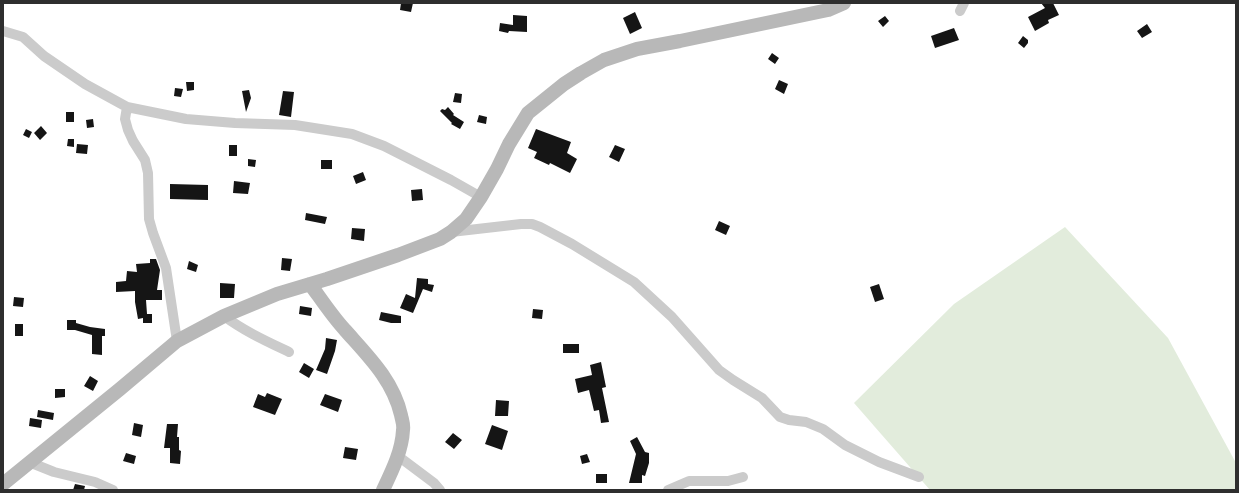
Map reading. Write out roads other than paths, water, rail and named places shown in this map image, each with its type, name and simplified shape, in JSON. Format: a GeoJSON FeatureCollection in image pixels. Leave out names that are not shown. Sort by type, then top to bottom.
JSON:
{"type":"FeatureCollection","features":[{"type":"Feature","properties":{"kind":"main road"},"geometry":{"type":"LineString","coordinates":[[3,484],[177,341],[224,316],[277,294],[398,255],[440,239],[451,232],[466,219],[481,197],[498,169],[509,144],[528,113],[564,84],[604,60],[636,49],[828,10],[844,3]]}},
{"type":"Feature","properties":{"kind":"main road"},"geometry":{"type":"LineString","coordinates":[[310,284],[344,329],[368,354],[394,393],[400,409],[404,428],[401,447],[383,490]]}},
{"type":"Feature","properties":{"kind":"street"},"geometry":{"type":"LineString","coordinates":[[3,31],[23,37],[44,56],[85,84],[126,107],[186,119],[235,123],[295,125],[352,134],[384,146],[481,197]]}},
{"type":"Feature","properties":{"kind":"street"},"geometry":{"type":"LineString","coordinates":[[126,107],[125,119],[128,130],[133,142],[145,160],[148,173],[149,219],[166,268],[177,341]]}},
{"type":"Feature","properties":{"kind":"street"},"geometry":{"type":"LineString","coordinates":[[451,232],[521,224],[532,224],[540,227],[572,244],[634,282],[668,312],[719,370],[762,398],[780,417],[796,422],[806,422],[823,429],[846,446],[879,462],[919,477]]}},
{"type":"Feature","properties":{"kind":"street"},"geometry":{"type":"LineString","coordinates":[[224,316],[237,326],[289,352]]}},
{"type":"Feature","properties":{"kind":"street"},"geometry":{"type":"LineString","coordinates":[[398,456],[434,483],[440,490]]}},
{"type":"Feature","properties":{"kind":"street"},"geometry":{"type":"LineString","coordinates":[[29,462],[54,472],[95,482],[113,490]]}},
{"type":"Feature","properties":{"kind":"street"},"geometry":{"type":"LineString","coordinates":[[668,490],[690,481],[728,481],[743,477]]}}]}
